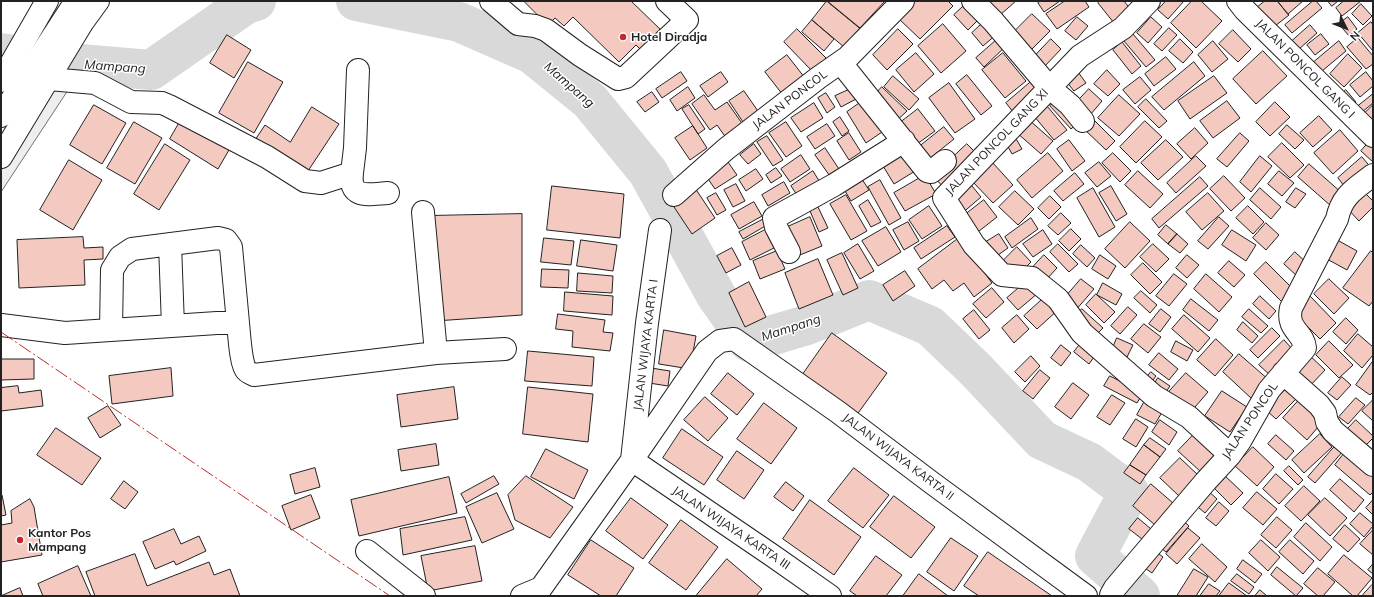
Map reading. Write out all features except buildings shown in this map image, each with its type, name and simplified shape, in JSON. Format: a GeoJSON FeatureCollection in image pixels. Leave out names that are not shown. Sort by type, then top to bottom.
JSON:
{"type":"FeatureCollection","features":[{"type":"Feature","properties":{"kind":"street"},"geometry":{"type":"LineString","coordinates":[[1,116],[76,1]]}},
{"type":"Feature","properties":{"kind":"street"},"geometry":{"type":"LineString","coordinates":[[1,156],[82,23],[98,1]]}},
{"type":"Feature","properties":{"kind":"street"},"geometry":{"type":"LineString","coordinates":[[491,1],[518,24],[535,26],[546,30],[618,79],[626,77],[687,20],[667,1]]}},
{"type":"Feature","properties":{"kind":"street","name":"JALAN PONCOL"},"geometry":{"type":"LineString","coordinates":[[674,195],[726,149],[787,101],[841,63],[862,44],[903,1]]}},
{"type":"Feature","properties":{"kind":"street"},"geometry":{"type":"LineString","coordinates":[[973,1],[993,21],[1050,88],[1070,105],[1083,121]]}},
{"type":"Feature","properties":{"kind":"street","name":"JALAN PONCOL GANG XI"},"geometry":{"type":"LineString","coordinates":[[1149,1],[1123,28],[1080,56],[944,198],[974,245],[1002,275],[1032,278],[1058,299],[1082,333],[1154,396],[1189,417],[1230,455]]}},
{"type":"Feature","properties":{"kind":"street","name":"JALAN PONCOL GANG I"},"geometry":{"type":"LineString","coordinates":[[1238,1],[1245,10],[1303,68],[1373,136]]}},
{"type":"Feature","properties":{"kind":"street"},"geometry":{"type":"LineString","coordinates":[[1,81],[45,4]]}},
{"type":"Feature","properties":{"kind":"street"},"geometry":{"type":"LineString","coordinates":[[841,63],[928,171],[931,172],[945,161]]}},
{"type":"Feature","properties":{"kind":"street"},"geometry":{"type":"LineString","coordinates":[[358,70],[355,148],[351,182],[354,190],[361,194],[388,193]]}},
{"type":"Feature","properties":{"kind":"street"},"geometry":{"type":"LineString","coordinates":[[53,72],[95,83],[131,102],[162,103],[169,106],[267,157],[305,181],[321,183],[352,174]]}},
{"type":"Feature","properties":{"kind":"street"},"geometry":{"type":"LineString","coordinates":[[789,252],[776,227],[774,218],[834,184],[904,141]]}},
{"type":"Feature","properties":{"kind":"street","name":"JALAN PONCOL"},"geometry":{"type":"LineString","coordinates":[[1116,588],[1206,481],[1230,455],[1240,441],[1269,390],[1305,348],[1304,343],[1291,324],[1291,308],[1337,219],[1341,204],[1353,190],[1373,175]]}},
{"type":"Feature","properties":{"kind":"street"},"geometry":{"type":"LineString","coordinates":[[423,212],[436,353]]}},
{"type":"Feature","properties":{"kind":"street","name":"JALAN WIJAYA KARTA I"},"geometry":{"type":"LineString","coordinates":[[632,460],[647,323],[660,230]]}},
{"type":"Feature","properties":{"kind":"street"},"geometry":{"type":"LineString","coordinates":[[111,330],[112,270],[120,257],[132,249],[218,238],[226,240],[231,247],[238,323],[241,339],[242,363],[246,371],[254,375],[436,353],[505,349]]}},
{"type":"Feature","properties":{"kind":"street"},"geometry":{"type":"LineString","coordinates":[[170,244],[173,326]]}},
{"type":"Feature","properties":{"kind":"street"},"geometry":{"type":"LineString","coordinates":[[1,325],[65,333],[238,323]]}},
{"type":"Feature","properties":{"kind":"street","name":"JALAN WIJAYA KARTA II"},"geometry":{"type":"LineString","coordinates":[[707,351],[720,341],[734,339],[838,412],[1086,596]]}},
{"type":"Feature","properties":{"kind":"street","name":"JALAN WIJAYA KARTA I"},"geometry":{"type":"LineString","coordinates":[[548,592],[632,460],[707,351]]}},
{"type":"Feature","properties":{"kind":"street"},"geometry":{"type":"LineString","coordinates":[[1283,373],[1320,405],[1325,413],[1327,422],[1333,431],[1373,465]]}},
{"type":"Feature","properties":{"kind":"street","name":"JALAN WIJAYA KARTA III"},"geometry":{"type":"LineString","coordinates":[[632,460],[830,596]]}},
{"type":"Feature","properties":{"kind":"street"},"geometry":{"type":"LineString","coordinates":[[367,551],[424,596]]}},
{"type":"Feature","properties":{"kind":"street"},"geometry":{"type":"LineString","coordinates":[[522,596],[548,592]]}},
{"type":"Feature","properties":{"kind":"shaded area"},"geometry":{"type":"Polygon","coordinates":[[[49,79],[74,81],[1,192],[1,157],[49,79]]]}},
{"type":"Feature","properties":{"kind":"waterway","name":"Mampang"},"geometry":{"type":"LineString","coordinates":[[1,53],[68,63],[151,70],[246,4],[256,1]]}},
{"type":"Feature","properties":{"kind":"waterway","name":"Mampang"},"geometry":{"type":"LineString","coordinates":[[356,1],[459,22],[532,54],[590,101],[648,172],[717,297],[749,342],[807,325],[869,300],[930,326],[975,369],[1042,440],[1089,462],[1129,492],[1095,556],[1140,596]]}},
{"type":"Feature","properties":{"kind":"power"},"geometry":{"type":"LineString","coordinates":[[1,332],[390,596]]}},
{"type":"Feature","properties":{"kind":"place","name":"Hotel Diradja"},"geometry":{"type":"Point","coordinates":[623,37]}},
{"type":"Feature","properties":{"kind":"place","name":"Kantor Pos Mampang"},"geometry":{"type":"Point","coordinates":[20,540]}}]}
